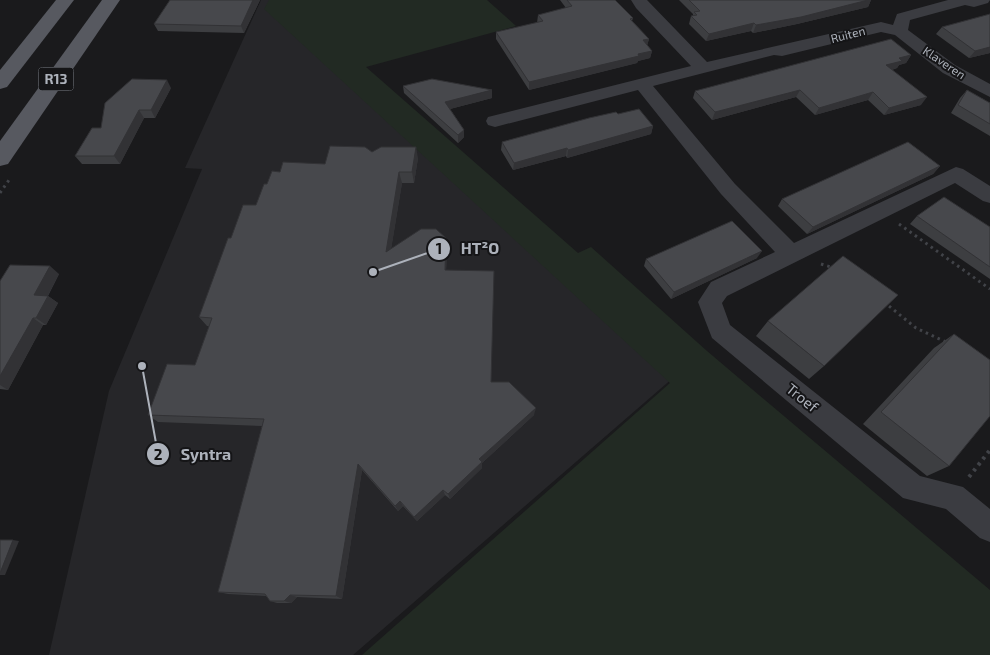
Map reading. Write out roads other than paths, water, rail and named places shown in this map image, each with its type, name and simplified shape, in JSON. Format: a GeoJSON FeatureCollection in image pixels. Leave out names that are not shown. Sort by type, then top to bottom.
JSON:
{"type":"FeatureCollection","features":[{"type":"Feature","properties":{"kind":"main road","name":"R13"},"geometry":{"type":"LineString","coordinates":[[0,83],[65,0]]}},
{"type":"Feature","properties":{"kind":"main road","name":"R13"},"geometry":{"type":"LineString","coordinates":[[0,158],[111,0]]}},
{"type":"Feature","properties":{"kind":"street"},"geometry":{"type":"LineString","coordinates":[[639,0],[640,4],[702,67]]}},
{"type":"Feature","properties":{"kind":"street"},"geometry":{"type":"LineString","coordinates":[[900,31],[903,17],[965,0],[974,2],[983,0]]}},
{"type":"Feature","properties":{"kind":"street","name":"Ruiten"},"geometry":{"type":"LineString","coordinates":[[495,121],[774,50],[782,51],[881,27],[900,31]]}},
{"type":"Feature","properties":{"kind":"street","name":"Klaveren"},"geometry":{"type":"LineString","coordinates":[[900,31],[949,69],[990,91]]}},
{"type":"Feature","properties":{"kind":"street"},"geometry":{"type":"LineString","coordinates":[[641,83],[728,189],[792,255]]}},
{"type":"Feature","properties":{"kind":"street","name":"Troef"},"geometry":{"type":"LineString","coordinates":[[990,196],[956,174],[878,210],[792,255],[720,289],[710,302],[720,331],[914,488],[953,497],[990,528]]}},
{"type":"Feature","properties":{"kind":"place","name":"HT²O"},"geometry":{"type":"Point","coordinates":[373,272]}},
{"type":"Feature","properties":{"kind":"place","name":"Syntra"},"geometry":{"type":"Point","coordinates":[142,366]}}]}
